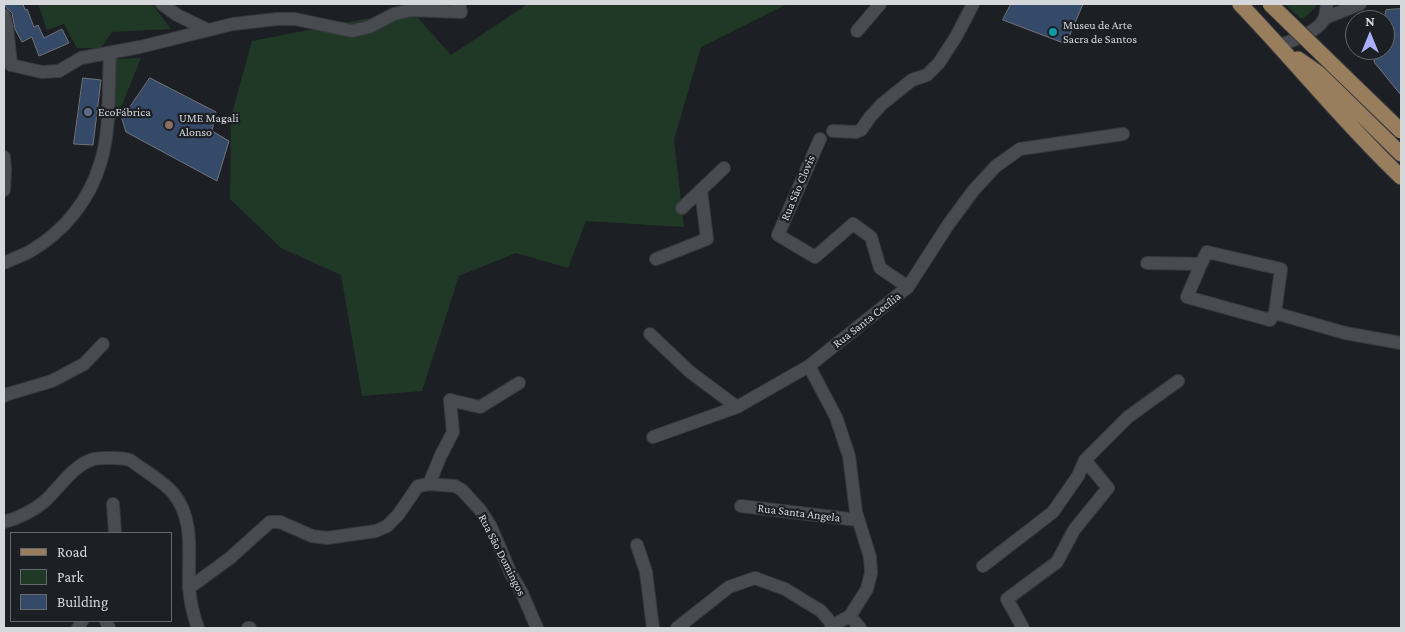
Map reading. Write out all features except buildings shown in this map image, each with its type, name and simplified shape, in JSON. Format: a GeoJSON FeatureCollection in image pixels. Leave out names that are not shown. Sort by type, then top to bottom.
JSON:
{"type":"FeatureCollection","features":[{"type":"Feature","properties":{"kind":"main road"},"geometry":{"type":"LineString","coordinates":[[1240,4],[1281,47],[1371,149],[1401,177]]}},
{"type":"Feature","properties":{"kind":"main road"},"geometry":{"type":"LineString","coordinates":[[1270,4],[1401,131]]}},
{"type":"Feature","properties":{"kind":"main road"},"geometry":{"type":"LineString","coordinates":[[1281,47],[1321,75],[1401,154]]}},
{"type":"Feature","properties":{"kind":"street"},"geometry":{"type":"LineString","coordinates":[[162,4],[177,15],[208,30]]}},
{"type":"Feature","properties":{"kind":"street"},"geometry":{"type":"LineString","coordinates":[[4,15],[7,27],[7,66],[53,72],[63,70],[81,58],[140,48],[233,24],[295,19],[352,32],[369,27],[394,14],[411,10],[460,12],[459,4]]}},
{"type":"Feature","properties":{"kind":"street"},"geometry":{"type":"LineString","coordinates":[[857,31],[880,4]]}},
{"type":"Feature","properties":{"kind":"street"},"geometry":{"type":"LineString","coordinates":[[833,131],[856,132],[860,130],[882,104],[912,80],[927,75],[939,63],[957,35],[973,4]]}},
{"type":"Feature","properties":{"kind":"street"},"geometry":{"type":"LineString","coordinates":[[1325,18],[1327,4]]}},
{"type":"Feature","properties":{"kind":"street"},"geometry":{"type":"LineString","coordinates":[[1281,47],[1312,31],[1325,18],[1360,4]]}},
{"type":"Feature","properties":{"kind":"street"},"geometry":{"type":"LineString","coordinates":[[4,263],[28,252],[66,224],[81,205],[90,189],[101,160],[107,126],[110,53]]}},
{"type":"Feature","properties":{"kind":"street","name":"Rua Santa Cecília"},"geometry":{"type":"LineString","coordinates":[[653,437],[737,407],[809,366],[908,287],[948,225],[973,191],[996,166],[1020,149],[1123,134]]}},
{"type":"Feature","properties":{"kind":"street","name":"Rua São Clovis"},"geometry":{"type":"LineString","coordinates":[[820,140],[778,235],[815,257],[854,224],[871,237],[880,268],[908,287]]}},
{"type":"Feature","properties":{"kind":"street"},"geometry":{"type":"LineString","coordinates":[[4,157],[4,190]]}},
{"type":"Feature","properties":{"kind":"street"},"geometry":{"type":"LineString","coordinates":[[682,208],[724,168]]}},
{"type":"Feature","properties":{"kind":"street"},"geometry":{"type":"LineString","coordinates":[[656,259],[707,239],[701,190]]}},
{"type":"Feature","properties":{"kind":"street"},"geometry":{"type":"LineString","coordinates":[[1207,252],[1281,269],[1275,312],[1270,320],[1187,297],[1201,264],[1207,252]]}},
{"type":"Feature","properties":{"kind":"street"},"geometry":{"type":"LineString","coordinates":[[1147,263],[1201,264]]}},
{"type":"Feature","properties":{"kind":"street"},"geometry":{"type":"LineString","coordinates":[[1275,312],[1351,334],[1401,343]]}},
{"type":"Feature","properties":{"kind":"street"},"geometry":{"type":"LineString","coordinates":[[650,334],[690,372],[737,407]]}},
{"type":"Feature","properties":{"kind":"street"},"geometry":{"type":"LineString","coordinates":[[4,396],[52,381],[84,364],[103,344]]}},
{"type":"Feature","properties":{"kind":"street"},"geometry":{"type":"LineString","coordinates":[[677,628],[728,587],[755,578],[785,589],[821,611],[832,627],[850,616],[867,588],[871,572],[870,557],[858,520],[849,456],[836,418],[809,366]]}},
{"type":"Feature","properties":{"kind":"street"},"geometry":{"type":"LineString","coordinates":[[983,566],[1053,512],[1078,476],[1085,460],[1128,417],[1178,381]]}},
{"type":"Feature","properties":{"kind":"street"},"geometry":{"type":"LineString","coordinates":[[190,588],[230,558],[270,522],[280,522],[312,536],[327,538],[376,531],[387,526],[423,485],[453,432],[450,400],[480,407],[519,384]]}},
{"type":"Feature","properties":{"kind":"street"},"geometry":{"type":"LineString","coordinates":[[4,522],[32,510],[44,501],[82,464],[96,458],[122,458],[130,460],[172,491],[185,513],[189,539],[190,588],[194,616],[198,628]]}},
{"type":"Feature","properties":{"kind":"street"},"geometry":{"type":"LineString","coordinates":[[1023,628],[1007,599],[1057,562],[1074,530],[1108,488],[1085,460]]}},
{"type":"Feature","properties":{"kind":"street","name":"Rua São Domingos"},"geometry":{"type":"LineString","coordinates":[[423,485],[455,486],[462,490],[481,511],[491,527],[537,628]]}},
{"type":"Feature","properties":{"kind":"street"},"geometry":{"type":"LineString","coordinates":[[113,504],[115,532]]}},
{"type":"Feature","properties":{"kind":"street","name":"Rua Santa Angela"},"geometry":{"type":"LineString","coordinates":[[741,506],[858,520]]}},
{"type":"Feature","properties":{"kind":"street"},"geometry":{"type":"LineString","coordinates":[[637,545],[646,572],[653,628]]}},
{"type":"Feature","properties":{"kind":"street"},"geometry":{"type":"LineString","coordinates":[[850,616],[860,628]]}},
{"type":"Feature","properties":{"kind":"green space"},"geometry":{"type":"Polygon","coordinates":[[[38,4],[152,4],[171,29],[112,32],[101,48],[77,48],[64,24],[47,30],[38,4]]]}},
{"type":"Feature","properties":{"kind":"green space"},"geometry":{"type":"Polygon","coordinates":[[[528,4],[787,4],[701,47],[674,140],[684,227],[586,221],[568,268],[516,253],[459,276],[422,391],[362,396],[341,275],[281,248],[230,199],[231,117],[252,41],[411,10],[451,55],[528,4]]]}},
{"type":"Feature","properties":{"kind":"green space"},"geometry":{"type":"Polygon","coordinates":[[[1285,4],[1316,4],[1315,8],[1304,18],[1300,18],[1285,4]]]}},
{"type":"Feature","properties":{"kind":"green space"},"geometry":{"type":"Polygon","coordinates":[[[141,58],[115,122],[116,59],[141,58]]]}},
{"type":"Feature","properties":{"kind":"place","name":"Museu de Arte Sacra de Santos"},"geometry":{"type":"Point","coordinates":[1053,32]}},
{"type":"Feature","properties":{"kind":"place","name":"EcoFábrica"},"geometry":{"type":"Point","coordinates":[88,112]}},
{"type":"Feature","properties":{"kind":"place","name":"UME Magali Alonso"},"geometry":{"type":"Point","coordinates":[169,125]}}]}
